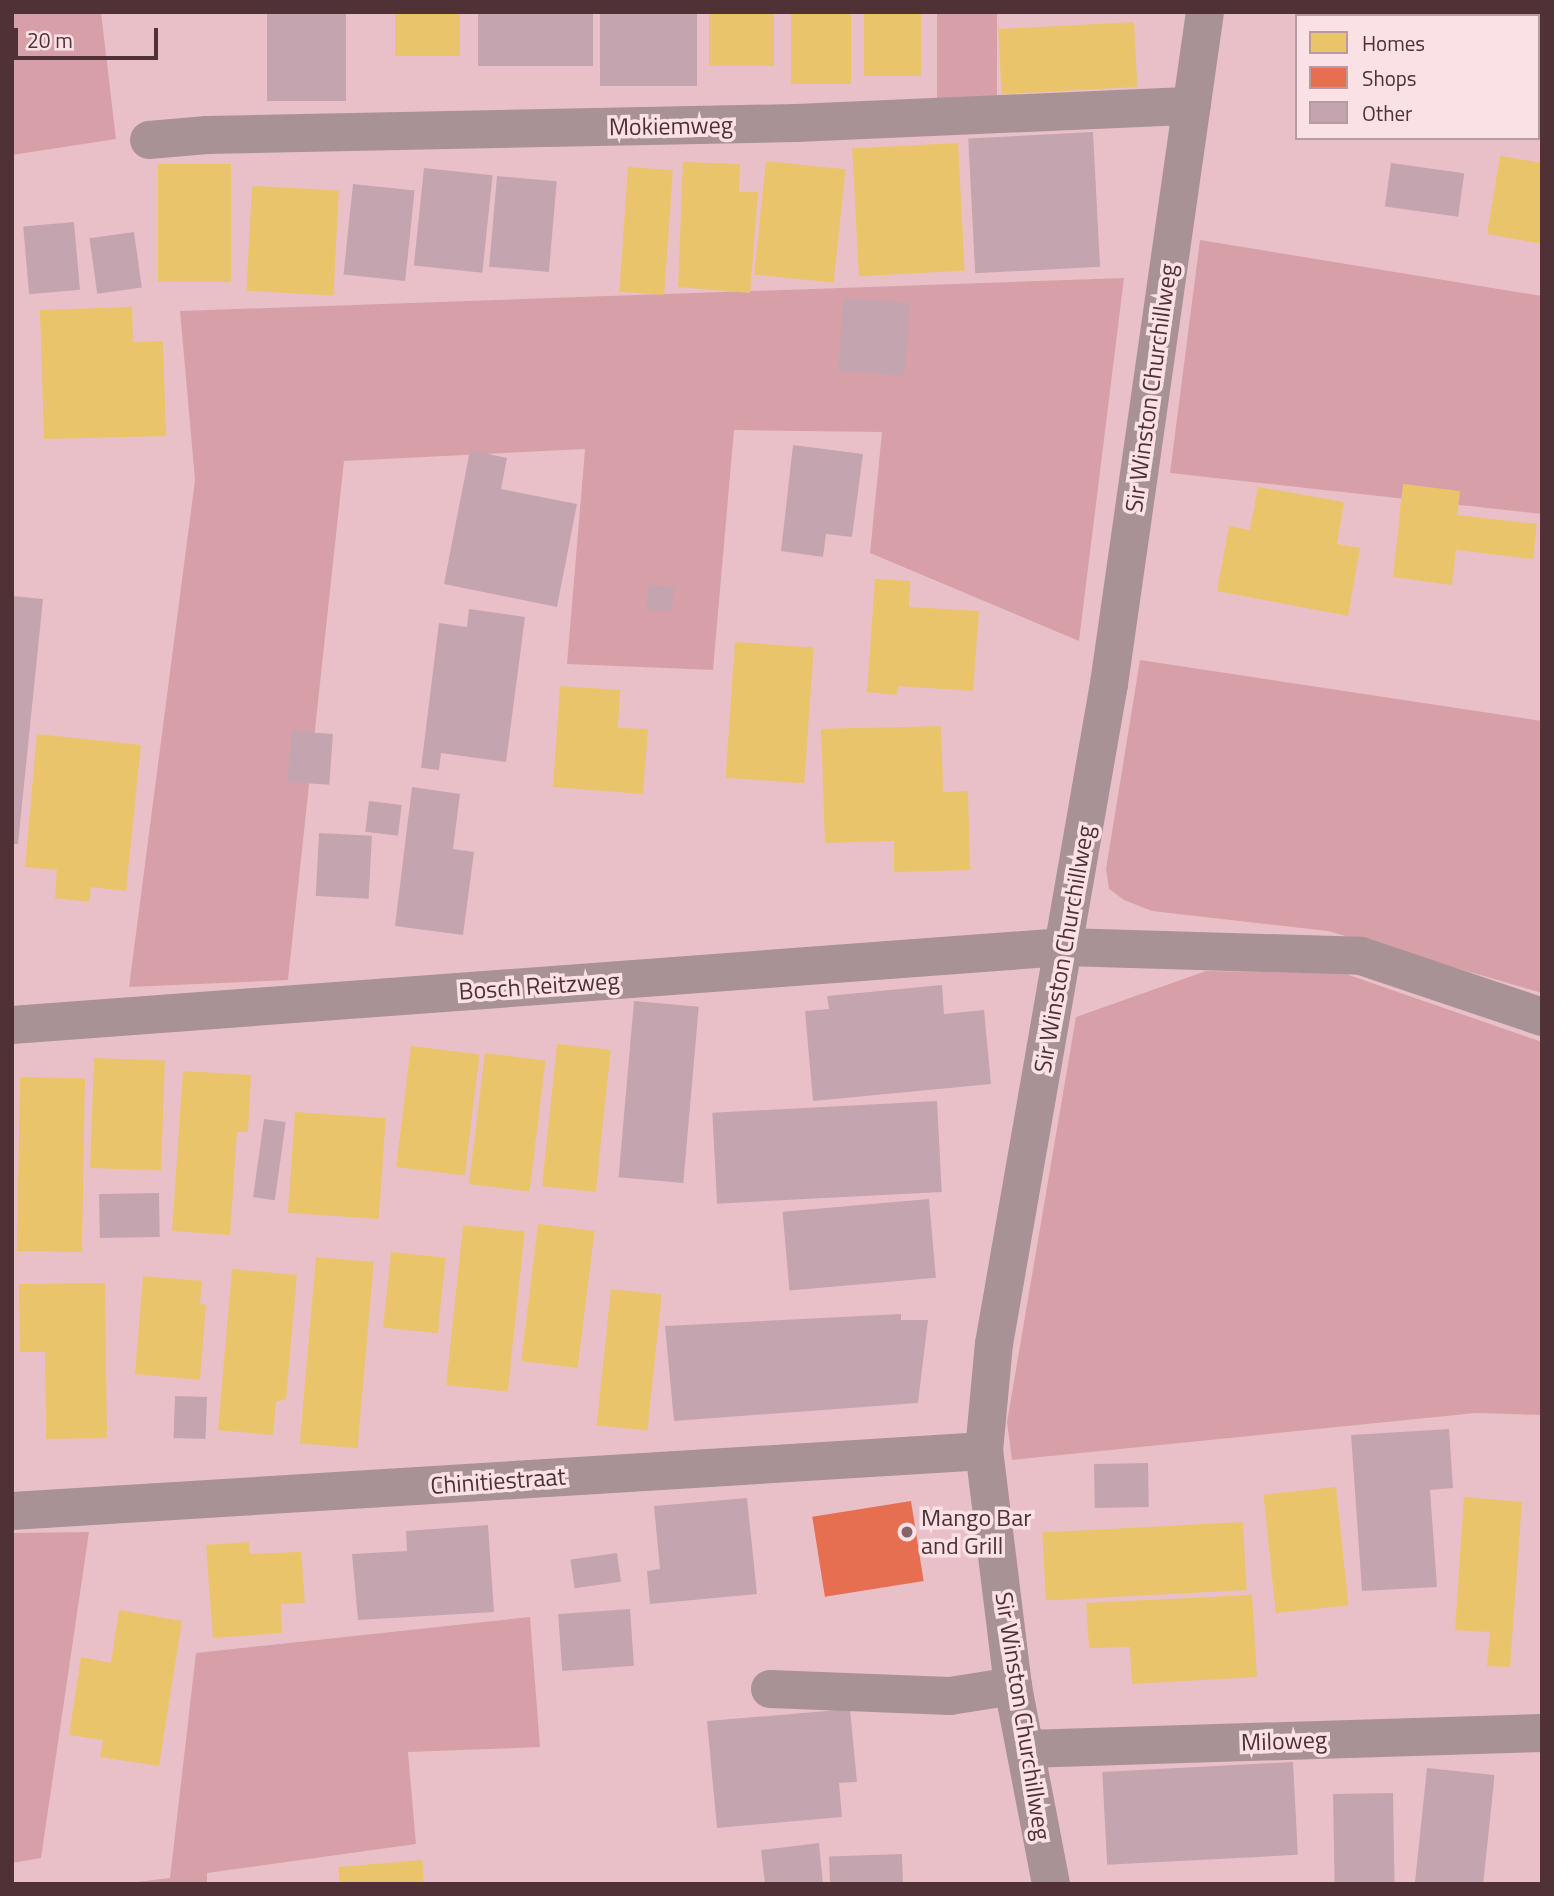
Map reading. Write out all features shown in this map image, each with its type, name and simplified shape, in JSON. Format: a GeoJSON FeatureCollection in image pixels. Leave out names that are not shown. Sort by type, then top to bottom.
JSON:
{"type":"FeatureCollection","features":[{"type":"Feature","properties":{"kind":"street","name":"Sir Winston Churchillweg"},"geometry":{"type":"LineString","coordinates":[[1051,1884],[1013,1686],[984,1451],[994,1344],[1109,684],[1205,12]]}},
{"type":"Feature","properties":{"kind":"street","name":"Mokiemweg"},"geometry":{"type":"LineString","coordinates":[[149,140],[207,135],[796,123],[1192,106]]}},
{"type":"Feature","properties":{"kind":"street","name":"Bosch Reitzweg"},"geometry":{"type":"LineString","coordinates":[[12,1025],[1065,947],[1361,957],[1542,1017]]}},
{"type":"Feature","properties":{"kind":"street","name":"Chinitiestraat"},"geometry":{"type":"LineString","coordinates":[[12,1511],[984,1451]]}},
{"type":"Feature","properties":{"kind":"street"},"geometry":{"type":"LineString","coordinates":[[770,1689],[950,1696],[1013,1686]]}},
{"type":"Feature","properties":{"kind":"street","name":"Miloweg"},"geometry":{"type":"LineString","coordinates":[[1026,1749],[1542,1733]]}},
{"type":"Feature","properties":{"kind":"shaded area"},"geometry":{"type":"Polygon","coordinates":[[[12,12],[101,12],[116,139],[12,155],[12,12]]]}},
{"type":"Feature","properties":{"kind":"shaded area"},"geometry":{"type":"Polygon","coordinates":[[[937,12],[997,12],[997,107],[937,107],[937,12]]]}},
{"type":"Feature","properties":{"kind":"shaded area"},"geometry":{"type":"Polygon","coordinates":[[[1200,240],[1542,296],[1542,514],[1170,473],[1200,240]]]}},
{"type":"Feature","properties":{"kind":"shaded area"},"geometry":{"type":"Polygon","coordinates":[[[1124,278],[1079,641],[870,553],[882,432],[734,430],[713,670],[567,664],[585,449],[344,461],[288,980],[129,987],[195,480],[180,311],[1124,278]]]}},
{"type":"Feature","properties":{"kind":"shaded area"},"geometry":{"type":"Polygon","coordinates":[[[1140,660],[1542,721],[1542,993],[1328,931],[1152,911],[1124,900],[1109,889],[1106,869],[1140,660]]]}},
{"type":"Feature","properties":{"kind":"shaded area"},"geometry":{"type":"Polygon","coordinates":[[[1206,971],[1343,973],[1542,1042],[1542,1415],[1476,1413],[1012,1460],[1007,1422],[1076,1017],[1206,971]]]}},
{"type":"Feature","properties":{"kind":"shaded area"},"geometry":{"type":"Polygon","coordinates":[[[89,1532],[41,1858],[12,1863],[12,1533],[89,1532]]]}},
{"type":"Feature","properties":{"kind":"shaded area"},"geometry":{"type":"Polygon","coordinates":[[[530,1617],[540,1747],[408,1752],[416,1844],[207,1873],[207,1884],[120,1884],[170,1878],[196,1653],[530,1617]]]}},
{"type":"Feature","properties":{"kind":"building: Homes"},"geometry":{"type":"Polygon","coordinates":[[[395,12],[460,12],[460,56],[395,56],[395,12]]]}},
{"type":"Feature","properties":{"kind":"building: Homes"},"geometry":{"type":"Polygon","coordinates":[[[709,12],[774,12],[774,66],[709,66],[709,12]]]}},
{"type":"Feature","properties":{"kind":"building: Homes"},"geometry":{"type":"Polygon","coordinates":[[[791,12],[851,12],[851,84],[791,84],[791,12]]]}},
{"type":"Feature","properties":{"kind":"building: Homes"},"geometry":{"type":"Polygon","coordinates":[[[864,12],[921,12],[921,76],[864,76],[864,12]]]}},
{"type":"Feature","properties":{"kind":"building: Homes"},"geometry":{"type":"Polygon","coordinates":[[[1134,22],[1137,87],[1002,94],[998,29],[1134,22]]]}},
{"type":"Feature","properties":{"kind":"building: Homes"},"geometry":{"type":"Polygon","coordinates":[[[958,143],[965,271],[859,276],[852,149],[958,143]]]}},
{"type":"Feature","properties":{"kind":"building: Homes"},"geometry":{"type":"Polygon","coordinates":[[[1500,156],[1542,163],[1542,244],[1487,234],[1500,156]]]}},
{"type":"Feature","properties":{"kind":"building: Homes"},"geometry":{"type":"Polygon","coordinates":[[[766,161],[846,169],[834,283],[754,274],[766,161]]]}},
{"type":"Feature","properties":{"kind":"building: Homes"},"geometry":{"type":"Polygon","coordinates":[[[683,162],[740,164],[739,192],[758,192],[750,293],[678,287],[683,162]]]}},
{"type":"Feature","properties":{"kind":"building: Homes"},"geometry":{"type":"Polygon","coordinates":[[[158,164],[231,164],[231,282],[158,282],[158,164]]]}},
{"type":"Feature","properties":{"kind":"building: Homes"},"geometry":{"type":"Polygon","coordinates":[[[628,167],[673,170],[664,295],[619,292],[628,167]]]}},
{"type":"Feature","properties":{"kind":"building: Homes"},"geometry":{"type":"Polygon","coordinates":[[[252,186],[339,191],[333,295],[247,291],[252,186]]]}},
{"type":"Feature","properties":{"kind":"building: Homes"},"geometry":{"type":"Polygon","coordinates":[[[132,307],[133,342],[163,341],[166,436],[44,439],[40,310],[132,307]]]}},
{"type":"Feature","properties":{"kind":"building: Homes"},"geometry":{"type":"Polygon","coordinates":[[[1403,484],[1460,491],[1457,515],[1537,524],[1533,559],[1456,550],[1452,585],[1393,577],[1403,484]]]}},
{"type":"Feature","properties":{"kind":"building: Homes"},"geometry":{"type":"Polygon","coordinates":[[[1258,487],[1344,502],[1337,544],[1360,548],[1348,616],[1217,591],[1229,526],[1250,530],[1258,487]]]}},
{"type":"Feature","properties":{"kind":"building: Homes"},"geometry":{"type":"Polygon","coordinates":[[[875,579],[910,581],[909,607],[979,611],[973,691],[898,686],[897,695],[867,692],[875,579]]]}},
{"type":"Feature","properties":{"kind":"building: Homes"},"geometry":{"type":"Polygon","coordinates":[[[735,642],[814,648],[804,783],[726,778],[735,642]]]}},
{"type":"Feature","properties":{"kind":"building: Homes"},"geometry":{"type":"Polygon","coordinates":[[[560,686],[620,690],[618,728],[648,729],[643,794],[553,787],[560,686]]]}},
{"type":"Feature","properties":{"kind":"building: Homes"},"geometry":{"type":"Polygon","coordinates":[[[941,726],[943,792],[968,791],[970,870],[894,872],[894,841],[825,843],[821,729],[941,726]]]}},
{"type":"Feature","properties":{"kind":"building: Homes"},"geometry":{"type":"Polygon","coordinates":[[[37,734],[141,745],[126,891],[91,887],[89,902],[55,898],[57,870],[25,867],[37,734]]]}},
{"type":"Feature","properties":{"kind":"building: Homes"},"geometry":{"type":"Polygon","coordinates":[[[557,1044],[611,1050],[596,1192],[542,1186],[557,1044]]]}},
{"type":"Feature","properties":{"kind":"building: Homes"},"geometry":{"type":"Polygon","coordinates":[[[411,1046],[479,1054],[465,1175],[396,1167],[411,1046]]]}},
{"type":"Feature","properties":{"kind":"building: Homes"},"geometry":{"type":"Polygon","coordinates":[[[485,1053],[546,1060],[529,1191],[469,1184],[485,1053]]]}},
{"type":"Feature","properties":{"kind":"building: Homes"},"geometry":{"type":"Polygon","coordinates":[[[94,1058],[165,1060],[161,1170],[90,1168],[94,1058]]]}},
{"type":"Feature","properties":{"kind":"building: Homes"},"geometry":{"type":"Polygon","coordinates":[[[183,1071],[251,1075],[248,1132],[237,1132],[230,1235],[172,1231],[183,1071]]]}},
{"type":"Feature","properties":{"kind":"building: Homes"},"geometry":{"type":"Polygon","coordinates":[[[20,1077],[85,1078],[82,1252],[17,1251],[20,1077]]]}},
{"type":"Feature","properties":{"kind":"building: Homes"},"geometry":{"type":"Polygon","coordinates":[[[295,1112],[386,1118],[379,1219],[288,1213],[295,1112]]]}},
{"type":"Feature","properties":{"kind":"building: Homes"},"geometry":{"type":"Polygon","coordinates":[[[538,1224],[595,1231],[578,1368],[521,1361],[538,1224]]]}},
{"type":"Feature","properties":{"kind":"building: Homes"},"geometry":{"type":"Polygon","coordinates":[[[463,1225],[525,1231],[508,1392],[446,1385],[463,1225]]]}},
{"type":"Feature","properties":{"kind":"building: Homes"},"geometry":{"type":"Polygon","coordinates":[[[391,1252],[446,1258],[438,1333],[383,1328],[391,1252]]]}},
{"type":"Feature","properties":{"kind":"building: Homes"},"geometry":{"type":"Polygon","coordinates":[[[316,1257],[374,1262],[357,1448],[300,1443],[316,1257]]]}},
{"type":"Feature","properties":{"kind":"building: Homes"},"geometry":{"type":"Polygon","coordinates":[[[232,1269],[297,1275],[286,1399],[276,1402],[273,1435],[218,1430],[232,1269]]]}},
{"type":"Feature","properties":{"kind":"building: Homes"},"geometry":{"type":"Polygon","coordinates":[[[143,1276],[202,1281],[200,1304],[206,1305],[200,1380],[135,1374],[143,1276]]]}},
{"type":"Feature","properties":{"kind":"building: Homes"},"geometry":{"type":"Polygon","coordinates":[[[105,1283],[107,1438],[46,1439],[45,1352],[20,1352],[19,1284],[105,1283]]]}},
{"type":"Feature","properties":{"kind":"building: Homes"},"geometry":{"type":"Polygon","coordinates":[[[611,1289],[662,1294],[647,1431],[597,1425],[611,1289]]]}},
{"type":"Feature","properties":{"kind":"building: Homes"},"geometry":{"type":"Polygon","coordinates":[[[1336,1487],[1348,1605],[1276,1613],[1263,1495],[1336,1487]]]}},
{"type":"Feature","properties":{"kind":"building: Homes"},"geometry":{"type":"Polygon","coordinates":[[[1464,1497],[1522,1502],[1510,1667],[1487,1666],[1490,1632],[1455,1630],[1464,1497]]]}},
{"type":"Feature","properties":{"kind":"building: Homes"},"geometry":{"type":"Polygon","coordinates":[[[1243,1522],[1247,1590],[1046,1600],[1042,1533],[1243,1522]]]}},
{"type":"Feature","properties":{"kind":"building: Homes"},"geometry":{"type":"Polygon","coordinates":[[[249,1542],[250,1554],[301,1552],[305,1603],[281,1604],[282,1633],[213,1638],[206,1545],[249,1542]]]}},
{"type":"Feature","properties":{"kind":"building: Homes"},"geometry":{"type":"Polygon","coordinates":[[[1252,1595],[1257,1677],[1132,1684],[1130,1647],[1089,1648],[1086,1603],[1252,1595]]]}},
{"type":"Feature","properties":{"kind":"building: Homes"},"geometry":{"type":"Polygon","coordinates":[[[119,1610],[182,1621],[159,1766],[100,1757],[103,1740],[69,1735],[81,1657],[111,1663],[119,1610]]]}},
{"type":"Feature","properties":{"kind":"building: Homes"},"geometry":{"type":"Polygon","coordinates":[[[422,1860],[424,1884],[340,1884],[338,1867],[422,1860]]]}},
{"type":"Feature","properties":{"kind":"building: Shops"},"geometry":{"type":"Polygon","coordinates":[[[911,1501],[924,1581],[825,1597],[812,1517],[911,1501]]]}},
{"type":"Feature","properties":{"kind":"building: Other"},"geometry":{"type":"Polygon","coordinates":[[[267,12],[346,12],[346,101],[267,101],[267,12]]]}},
{"type":"Feature","properties":{"kind":"building: Other"},"geometry":{"type":"Polygon","coordinates":[[[478,12],[593,12],[593,66],[478,66],[478,12]]]}},
{"type":"Feature","properties":{"kind":"building: Other"},"geometry":{"type":"Polygon","coordinates":[[[600,12],[697,12],[697,86],[600,86],[600,12]]]}},
{"type":"Feature","properties":{"kind":"building: Other"},"geometry":{"type":"Polygon","coordinates":[[[1093,132],[1100,267],[975,273],[968,139],[1093,132]]]}},
{"type":"Feature","properties":{"kind":"building: Other"},"geometry":{"type":"Polygon","coordinates":[[[1391,163],[1464,173],[1458,217],[1385,207],[1391,163]]]}},
{"type":"Feature","properties":{"kind":"building: Other"},"geometry":{"type":"Polygon","coordinates":[[[424,168],[493,175],[482,273],[414,265],[424,168]]]}},
{"type":"Feature","properties":{"kind":"building: Other"},"geometry":{"type":"Polygon","coordinates":[[[497,176],[557,181],[549,272],[489,267],[497,176]]]}},
{"type":"Feature","properties":{"kind":"building: Other"},"geometry":{"type":"Polygon","coordinates":[[[353,184],[415,190],[405,281],[343,275],[353,184]]]}},
{"type":"Feature","properties":{"kind":"building: Other"},"geometry":{"type":"Polygon","coordinates":[[[74,222],[80,290],[29,294],[23,226],[74,222]]]}},
{"type":"Feature","properties":{"kind":"building: Other"},"geometry":{"type":"Polygon","coordinates":[[[134,232],[142,287],[97,294],[89,238],[134,232]]]}},
{"type":"Feature","properties":{"kind":"building: Other"},"geometry":{"type":"Polygon","coordinates":[[[843,298],[910,303],[905,375],[838,371],[843,298]]]}},
{"type":"Feature","properties":{"kind":"building: Other"},"geometry":{"type":"Polygon","coordinates":[[[793,445],[863,454],[852,537],[826,534],[823,557],[781,551],[793,445]]]}},
{"type":"Feature","properties":{"kind":"building: Other"},"geometry":{"type":"Polygon","coordinates":[[[470,450],[507,458],[501,489],[577,504],[557,607],[444,584],[470,450]]]}},
{"type":"Feature","properties":{"kind":"building: Other"},"geometry":{"type":"Polygon","coordinates":[[[648,585],[674,587],[672,612],[646,610],[648,585]]]}},
{"type":"Feature","properties":{"kind":"building: Other"},"geometry":{"type":"Polygon","coordinates":[[[12,596],[43,599],[18,844],[12,844],[12,596]]]}},
{"type":"Feature","properties":{"kind":"building: Other"},"geometry":{"type":"Polygon","coordinates":[[[469,609],[525,617],[506,762],[441,753],[439,770],[421,768],[439,623],[467,627],[469,609]]]}},
{"type":"Feature","properties":{"kind":"building: Other"},"geometry":{"type":"Polygon","coordinates":[[[291,731],[333,734],[329,785],[287,782],[291,731]]]}},
{"type":"Feature","properties":{"kind":"building: Other"},"geometry":{"type":"Polygon","coordinates":[[[412,787],[460,794],[453,849],[474,852],[463,935],[395,926],[412,787]]]}},
{"type":"Feature","properties":{"kind":"building: Other"},"geometry":{"type":"Polygon","coordinates":[[[369,801],[402,805],[398,836],[365,832],[369,801]]]}},
{"type":"Feature","properties":{"kind":"building: Other"},"geometry":{"type":"Polygon","coordinates":[[[319,833],[372,836],[369,899],[316,896],[319,833]]]}},
{"type":"Feature","properties":{"kind":"building: Other"},"geometry":{"type":"Polygon","coordinates":[[[942,985],[944,1014],[984,1010],[991,1084],[813,1101],[805,1011],[829,1009],[827,996],[942,985]]]}},
{"type":"Feature","properties":{"kind":"building: Other"},"geometry":{"type":"Polygon","coordinates":[[[634,1001],[699,1007],[683,1183],[619,1177],[634,1001]]]}},
{"type":"Feature","properties":{"kind":"building: Other"},"geometry":{"type":"Polygon","coordinates":[[[937,1101],[942,1192],[717,1204],[712,1113],[937,1101]]]}},
{"type":"Feature","properties":{"kind":"building: Other"},"geometry":{"type":"Polygon","coordinates":[[[264,1119],[286,1122],[275,1200],[253,1197],[264,1119]]]}},
{"type":"Feature","properties":{"kind":"building: Other"},"geometry":{"type":"Polygon","coordinates":[[[159,1193],[160,1237],[100,1238],[99,1194],[159,1193]]]}},
{"type":"Feature","properties":{"kind":"building: Other"},"geometry":{"type":"Polygon","coordinates":[[[929,1199],[936,1278],[789,1291],[783,1212],[929,1199]]]}},
{"type":"Feature","properties":{"kind":"building: Other"},"geometry":{"type":"Polygon","coordinates":[[[901,1314],[901,1320],[928,1320],[918,1403],[674,1421],[665,1326],[901,1314]]]}},
{"type":"Feature","properties":{"kind":"building: Other"},"geometry":{"type":"Polygon","coordinates":[[[175,1396],[207,1397],[206,1439],[174,1438],[175,1396]]]}},
{"type":"Feature","properties":{"kind":"building: Other"},"geometry":{"type":"Polygon","coordinates":[[[1449,1429],[1453,1488],[1430,1490],[1437,1587],[1362,1591],[1351,1435],[1449,1429]]]}},
{"type":"Feature","properties":{"kind":"building: Other"},"geometry":{"type":"Polygon","coordinates":[[[1148,1463],[1149,1507],[1095,1508],[1094,1464],[1148,1463]]]}},
{"type":"Feature","properties":{"kind":"building: Other"},"geometry":{"type":"Polygon","coordinates":[[[747,1498],[757,1594],[650,1604],[647,1571],[660,1569],[654,1506],[747,1498]]]}},
{"type":"Feature","properties":{"kind":"building: Other"},"geometry":{"type":"Polygon","coordinates":[[[488,1525],[494,1612],[358,1620],[352,1554],[407,1551],[406,1531],[488,1525]]]}},
{"type":"Feature","properties":{"kind":"building: Other"},"geometry":{"type":"Polygon","coordinates":[[[617,1553],[621,1582],[574,1588],[570,1560],[617,1553]]]}},
{"type":"Feature","properties":{"kind":"building: Other"},"geometry":{"type":"Polygon","coordinates":[[[630,1609],[634,1666],[562,1671],[558,1614],[630,1609]]]}},
{"type":"Feature","properties":{"kind":"building: Other"},"geometry":{"type":"Polygon","coordinates":[[[850,1709],[857,1782],[839,1783],[842,1817],[717,1828],[707,1721],[850,1709]]]}},
{"type":"Feature","properties":{"kind":"building: Other"},"geometry":{"type":"Polygon","coordinates":[[[1293,1762],[1298,1855],[1107,1865],[1102,1772],[1293,1762]]]}},
{"type":"Feature","properties":{"kind":"building: Other"},"geometry":{"type":"Polygon","coordinates":[[[1427,1768],[1495,1775],[1483,1884],[1415,1884],[1427,1768]]]}},
{"type":"Feature","properties":{"kind":"building: Other"},"geometry":{"type":"Polygon","coordinates":[[[1393,1793],[1395,1884],[1335,1884],[1333,1794],[1393,1793]]]}},
{"type":"Feature","properties":{"kind":"building: Other"},"geometry":{"type":"Polygon","coordinates":[[[819,1843],[823,1884],[765,1884],[761,1850],[819,1843]]]}},
{"type":"Feature","properties":{"kind":"building: Other"},"geometry":{"type":"Polygon","coordinates":[[[902,1854],[903,1884],[830,1884],[829,1857],[902,1854]]]}},
{"type":"Feature","properties":{"kind":"place","name":"Mango Bar and Grill"},"geometry":{"type":"Point","coordinates":[907,1532]}}]}
